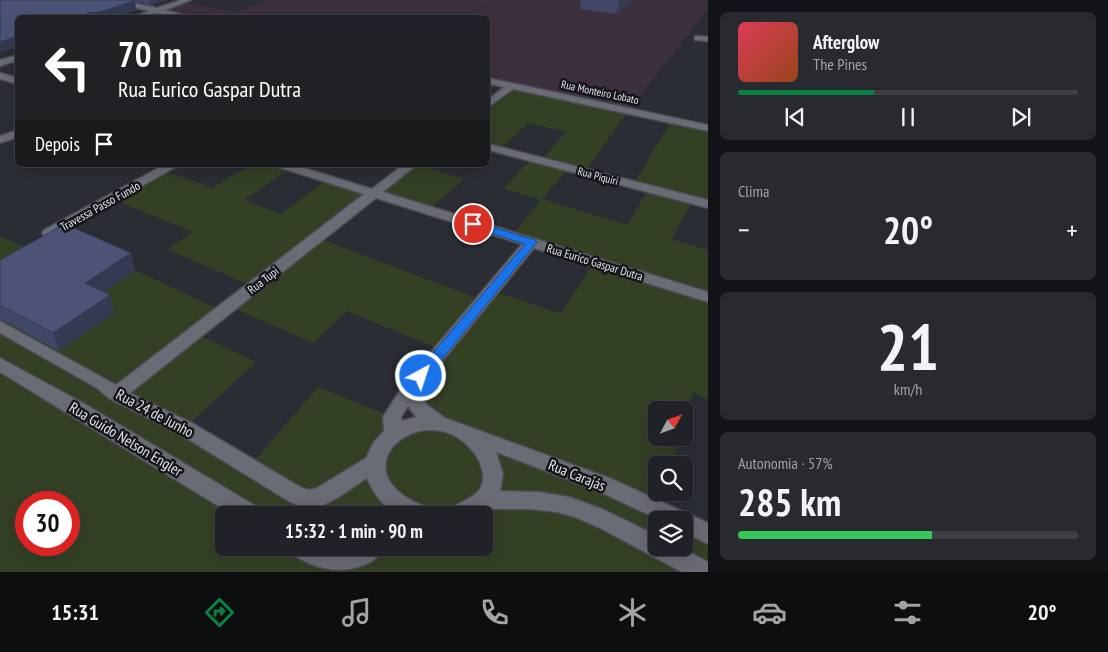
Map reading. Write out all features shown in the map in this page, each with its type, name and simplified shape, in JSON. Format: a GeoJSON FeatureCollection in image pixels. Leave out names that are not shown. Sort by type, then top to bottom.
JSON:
{"type":"FeatureCollection","features":[{"type":"Feature","properties":{"kind":"street"},"geometry":{"type":"LineString","coordinates":[[108,0],[178,15]]}},
{"type":"Feature","properties":{"kind":"street"},"geometry":{"type":"LineString","coordinates":[[143,15],[188,0]]}},
{"type":"Feature","properties":{"kind":"street"},"geometry":{"type":"LineString","coordinates":[[698,38],[708,39]]}},
{"type":"Feature","properties":{"kind":"street"},"geometry":{"type":"LineString","coordinates":[[0,63],[15,58]]}},
{"type":"Feature","properties":{"kind":"street"},"geometry":{"type":"LineString","coordinates":[[0,76],[15,80]]}},
{"type":"Feature","properties":{"kind":"street","name":"Rua Monteiro Lobato"},"geometry":{"type":"LineString","coordinates":[[490,81],[708,128]]}},
{"type":"Feature","properties":{"kind":"street"},"geometry":{"type":"LineString","coordinates":[[490,102],[511,86]]}},
{"type":"Feature","properties":{"kind":"street"},"geometry":{"type":"LineString","coordinates":[[0,140],[15,134]]}},
{"type":"Feature","properties":{"kind":"street","name":"Rua Piquiri"},"geometry":{"type":"LineString","coordinates":[[490,148],[708,204]]}},
{"type":"Feature","properties":{"kind":"street","name":"Travessa Passo Fundo"},"geometry":{"type":"LineString","coordinates":[[38,240],[169,167]]}},
{"type":"Feature","properties":{"kind":"street","name":"Rua Eurico Gaspar Dutra"},"geometry":{"type":"LineString","coordinates":[[289,167],[708,297]]}},
{"type":"Feature","properties":{"kind":"street","name":"Rua Tupi"},"geometry":{"type":"LineString","coordinates":[[116,394],[407,167]]}},
{"type":"Feature","properties":{"kind":"street"},"geometry":{"type":"LineString","coordinates":[[394,433],[392,417],[410,389],[531,242]]}},
{"type":"Feature","properties":{"kind":"street","name":"Rua 24 de Junho"},"geometry":{"type":"LineString","coordinates":[[0,326],[103,384],[116,394],[185,428],[297,496],[310,499],[323,495],[376,462]]}},
{"type":"Feature","properties":{"kind":"street","name":"Rua Guido Nelson Engler"},"geometry":{"type":"LineString","coordinates":[[0,364],[236,506]]}},
{"type":"Feature","properties":{"kind":"street"},"geometry":{"type":"LineString","coordinates":[[410,389],[416,407],[442,424]]}},
{"type":"Feature","properties":{"kind":"street"},"geometry":{"type":"LineString","coordinates":[[401,506],[381,486],[376,462],[380,450],[394,433],[412,425],[426,423],[442,424]]}},
{"type":"Feature","properties":{"kind":"street","name":"Rua Carajás"},"geometry":{"type":"LineString","coordinates":[[442,424],[470,436],[535,458],[664,511]]}},
{"type":"Feature","properties":{"kind":"street"},"geometry":{"type":"LineString","coordinates":[[470,436],[482,446],[490,459],[493,474],[491,488],[484,500],[476,506]]}},
{"type":"Feature","properties":{"kind":"street"},"geometry":{"type":"LineString","coordinates":[[484,500],[524,500],[559,503],[591,515],[648,542]]}},
{"type":"Feature","properties":{"kind":"street","name":"Rua Carajás"},"geometry":{"type":"LineString","coordinates":[[693,526],[708,534]]}},
{"type":"Feature","properties":{"kind":"street"},"geometry":{"type":"LineString","coordinates":[[321,556],[342,562],[360,556]]}},
{"type":"Feature","properties":{"kind":"street"},"geometry":{"type":"LineString","coordinates":[[675,556],[704,572]]}},
{"type":"Feature","properties":{"kind":"shaded area"},"geometry":{"type":"Polygon","coordinates":[[[267,0],[708,0],[708,9],[628,111],[490,81],[490,15],[178,15],[157,10],[183,2],[235,12],[267,0]]]}},
{"type":"Feature","properties":{"kind":"green space"},"geometry":{"type":"Polygon","coordinates":[[[511,86],[628,111],[585,172],[569,168],[542,199],[627,225],[649,189],[633,185],[672,120],[708,128],[708,204],[693,201],[671,239],[708,250],[708,399],[693,393],[691,401],[648,401],[648,446],[678,446],[675,456],[648,456],[648,501],[662,501],[660,509],[664,511],[648,511],[648,556],[693,556],[693,526],[708,534],[708,572],[0,572],[0,236],[24,247],[52,232],[223,311],[195,333],[256,362],[185,428],[250,466],[318,387],[392,417],[395,432],[426,423],[410,389],[442,350],[347,311],[313,343],[229,306],[253,287],[167,249],[194,232],[111,199],[163,170],[212,188],[241,171],[252,167],[292,168],[244,200],[281,214],[328,179],[374,193],[318,238],[484,301],[493,291],[561,314],[594,262],[511,236],[541,200],[504,189],[532,158],[541,161],[566,132],[529,123],[498,150],[490,148],[490,102],[511,86]]]}},
{"type":"Feature","properties":{"kind":"green space"},"geometry":{"type":"Polygon","coordinates":[[[407,167],[424,167],[464,179],[428,210],[374,193],[407,167]]]}},
{"type":"Feature","properties":{"kind":"building"},"geometry":{"type":"Polygon","coordinates":[[[0,0],[135,1],[96,13],[91,12],[82,15],[15,15],[15,37],[0,42],[0,0]]]}},
{"type":"Feature","properties":{"kind":"building"},"geometry":{"type":"Polygon","coordinates":[[[65,224],[131,253],[85,283],[110,295],[53,333],[0,305],[0,260],[65,224]]]}},
{"type":"Feature","properties":{"kind":"route"},"geometry":{"type":"LineString","coordinates":[[421,376],[485,301],[531,242],[473,224]]}}]}
